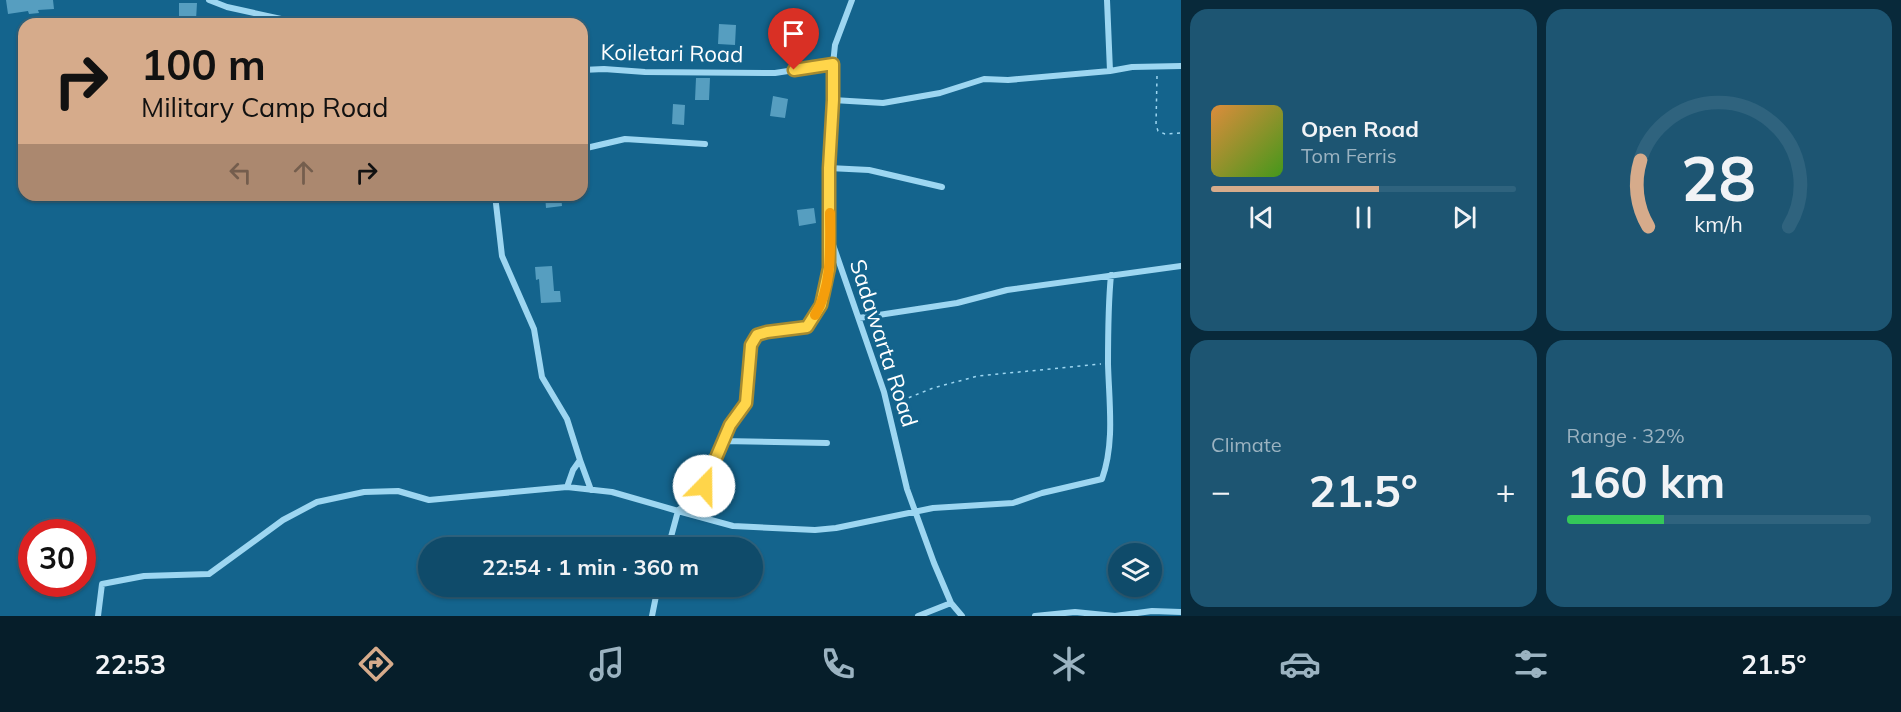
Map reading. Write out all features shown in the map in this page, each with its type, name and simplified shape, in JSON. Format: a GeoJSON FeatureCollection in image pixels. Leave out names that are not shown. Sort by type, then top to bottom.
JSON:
{"type":"FeatureCollection","features":[{"type":"Feature","properties":{"kind":"street"},"geometry":{"type":"LineString","coordinates":[[209,0],[227,7],[277,18]]}},
{"type":"Feature","properties":{"kind":"street","name":"Sadawarta Road"},"geometry":{"type":"LineString","coordinates":[[852,0],[836,45],[833,64],[829,168],[830,236],[884,392],[907,489],[951,603],[962,616]]}},
{"type":"Feature","properties":{"kind":"street"},"geometry":{"type":"LineString","coordinates":[[1107,0],[1110,71]]}},
{"type":"Feature","properties":{"kind":"street","name":"Koiletari Road"},"geometry":{"type":"LineString","coordinates":[[588,70],[775,73],[833,64]]}},
{"type":"Feature","properties":{"kind":"street"},"geometry":{"type":"LineString","coordinates":[[833,100],[883,103],[940,93],[984,79],[1008,80],[1132,67],[1181,66]]}},
{"type":"Feature","properties":{"kind":"street"},"geometry":{"type":"LineString","coordinates":[[588,148],[626,139],[705,144]]}},
{"type":"Feature","properties":{"kind":"street"},"geometry":{"type":"LineString","coordinates":[[829,168],[869,170],[942,187]]}},
{"type":"Feature","properties":{"kind":"street"},"geometry":{"type":"LineString","coordinates":[[496,201],[502,256],[534,329],[542,377],[567,418],[591,489]]}},
{"type":"Feature","properties":{"kind":"street"},"geometry":{"type":"LineString","coordinates":[[671,537],[678,511],[704,486],[730,425],[746,403],[751,345],[757,335],[807,327],[821,305],[829,268],[830,236]]}},
{"type":"Feature","properties":{"kind":"street"},"geometry":{"type":"LineString","coordinates":[[859,318],[957,303],[1007,290],[1181,266]]}},
{"type":"Feature","properties":{"kind":"street"},"geometry":{"type":"LineString","coordinates":[[98,616],[102,585],[144,576],[209,574],[283,520],[317,502],[364,492],[398,491],[429,500],[567,487],[591,489],[612,492],[733,526],[815,530],[836,528],[933,508],[1013,503],[1042,493],[1102,479],[1108,463],[1110,412],[1108,301],[1111,275]]}},
{"type":"Feature","properties":{"kind":"street"},"geometry":{"type":"LineString","coordinates":[[723,441],[827,443]]}},
{"type":"Feature","properties":{"kind":"street"},"geometry":{"type":"LineString","coordinates":[[567,487],[573,470],[580,460]]}},
{"type":"Feature","properties":{"kind":"street"},"geometry":{"type":"LineString","coordinates":[[652,616],[656,597]]}},
{"type":"Feature","properties":{"kind":"street"},"geometry":{"type":"LineString","coordinates":[[918,616],[951,603]]}},
{"type":"Feature","properties":{"kind":"street"},"geometry":{"type":"LineString","coordinates":[[1035,616],[1075,612],[1115,616],[1152,611],[1181,612]]}},
{"type":"Feature","properties":{"kind":"path"},"geometry":{"type":"LineString","coordinates":[[1157,66],[1156,125],[1158,131],[1165,134],[1181,133]]}},
{"type":"Feature","properties":{"kind":"path"},"geometry":{"type":"LineString","coordinates":[[884,392],[908,398],[978,376],[1108,364]]}},
{"type":"Feature","properties":{"kind":"building"},"geometry":{"type":"Polygon","coordinates":[[[6,0],[53,0],[54,9],[38,10],[39,13],[29,14],[28,11],[8,14],[6,0]]]}},
{"type":"Feature","properties":{"kind":"building"},"geometry":{"type":"Polygon","coordinates":[[[179,3],[197,3],[196,18],[179,18],[179,3]]]}},
{"type":"Feature","properties":{"kind":"building"},"geometry":{"type":"Polygon","coordinates":[[[719,24],[736,25],[735,45],[718,44],[719,24]]]}},
{"type":"Feature","properties":{"kind":"building"},"geometry":{"type":"Polygon","coordinates":[[[696,78],[710,78],[709,100],[695,100],[696,78]]]}},
{"type":"Feature","properties":{"kind":"building"},"geometry":{"type":"Polygon","coordinates":[[[773,96],[788,99],[785,118],[770,116],[773,96]]]}},
{"type":"Feature","properties":{"kind":"building"},"geometry":{"type":"Polygon","coordinates":[[[673,104],[685,105],[684,125],[672,124],[673,104]]]}},
{"type":"Feature","properties":{"kind":"building"},"geometry":{"type":"Polygon","coordinates":[[[545,201],[562,201],[562,206],[546,208],[545,201]]]}},
{"type":"Feature","properties":{"kind":"building"},"geometry":{"type":"Polygon","coordinates":[[[814,208],[816,223],[799,226],[797,210],[814,208]]]}},
{"type":"Feature","properties":{"kind":"building"},"geometry":{"type":"Polygon","coordinates":[[[552,266],[554,291],[560,291],[561,302],[541,303],[539,279],[536,280],[535,267],[552,266]]]}},
{"type":"Feature","properties":{"kind":"slow traffic"},"geometry":{"type":"LineString","coordinates":[[815,315],[821,305],[829,268],[830,213]]}},
{"type":"Feature","properties":{"kind":"route"},"geometry":{"type":"LineString","coordinates":[[704,486],[730,425],[746,403],[751,345],[757,335],[807,327],[821,305],[829,268],[829,168],[833,64],[794,70]]}}]}
